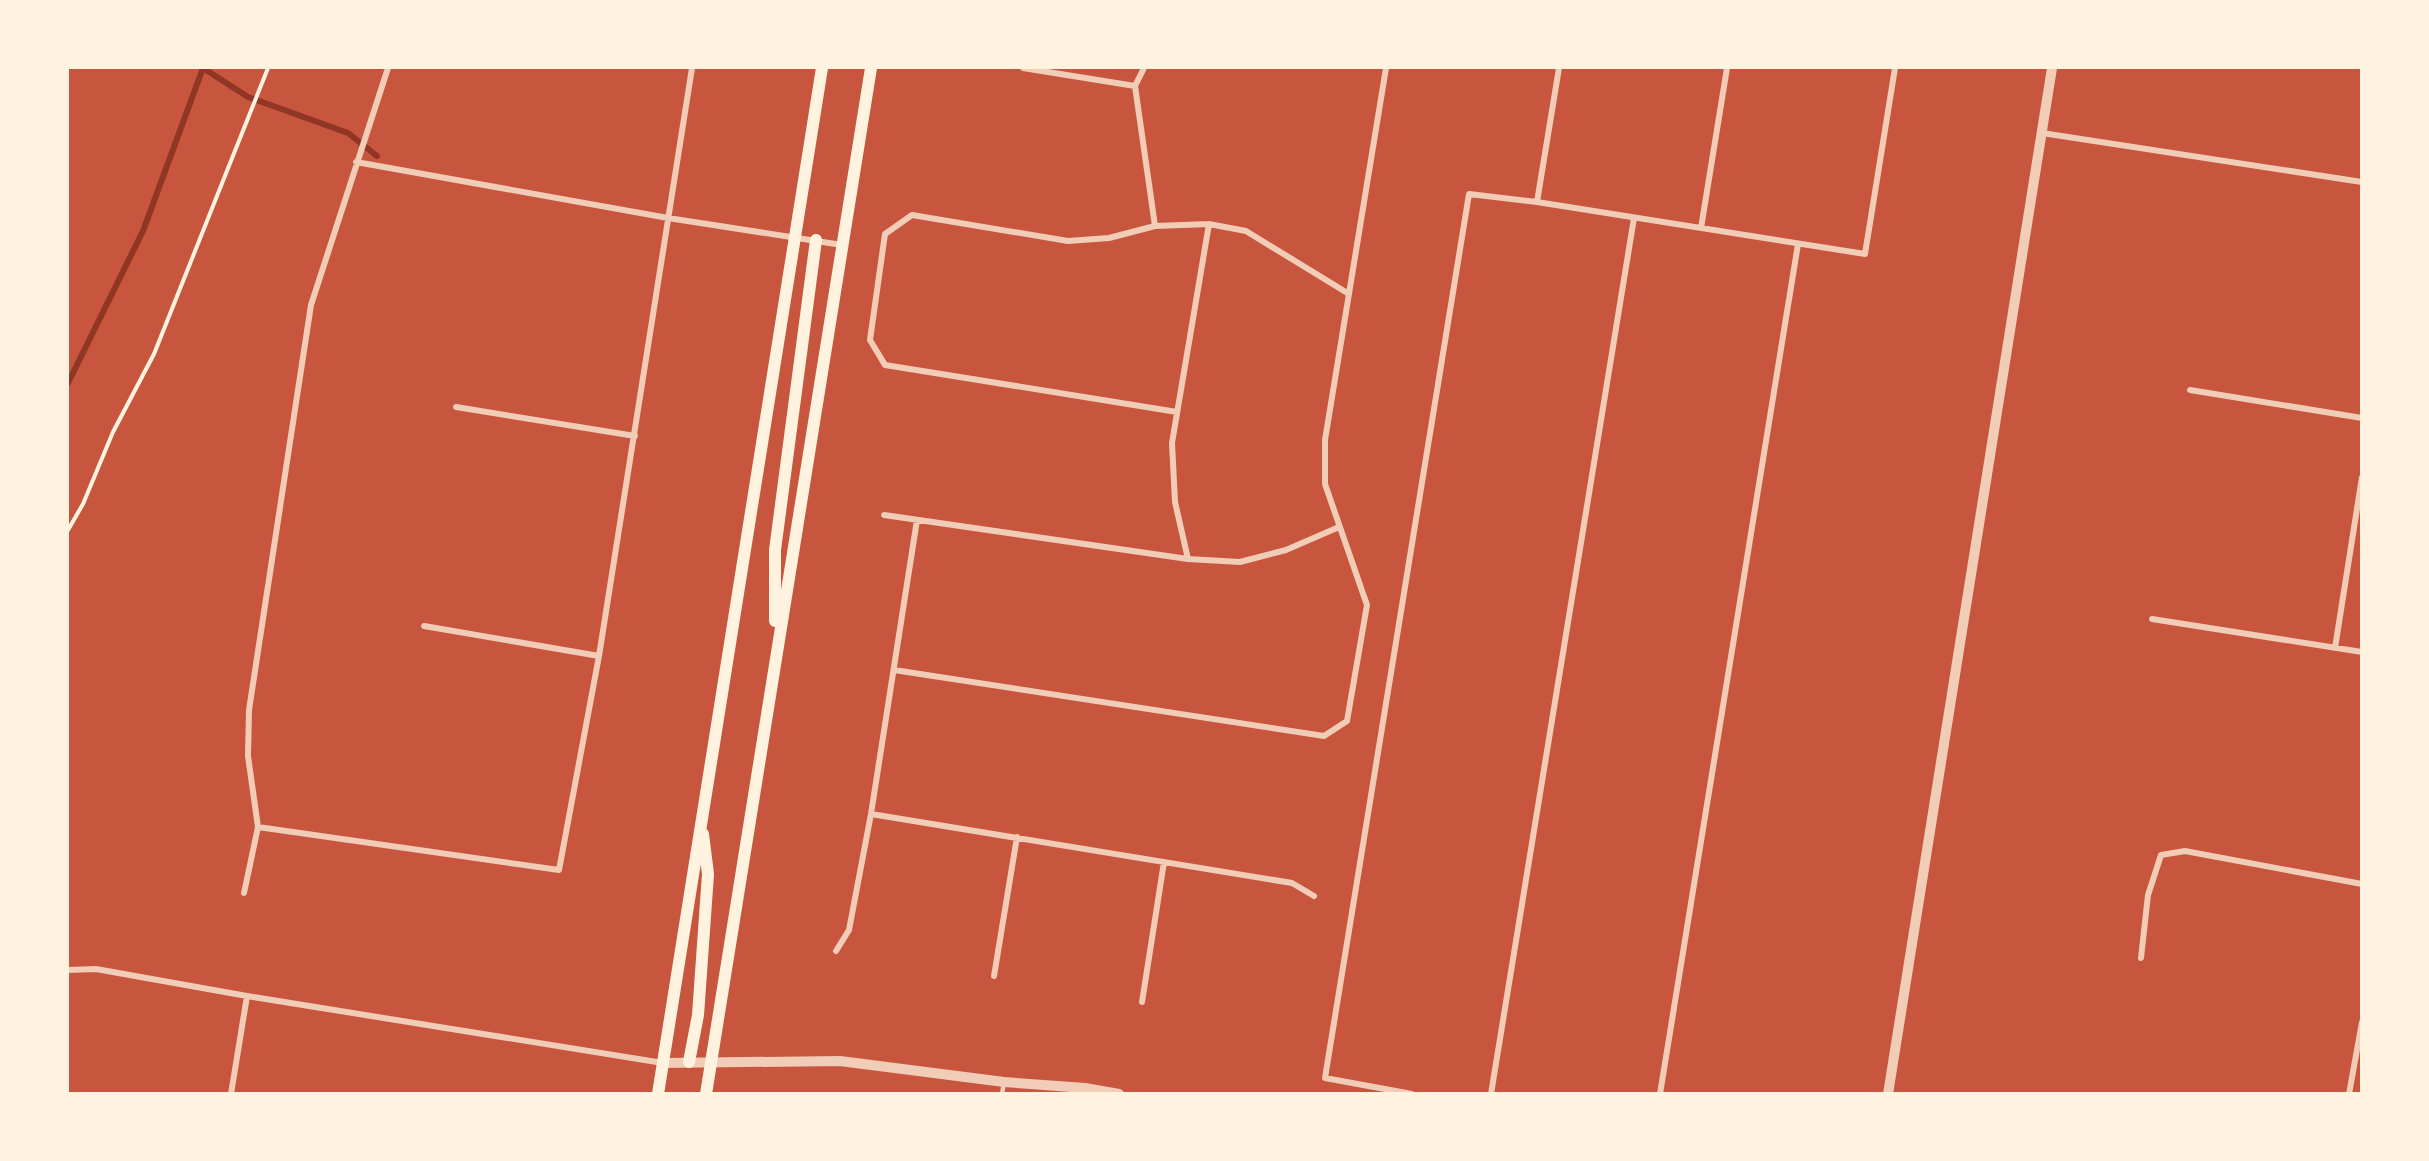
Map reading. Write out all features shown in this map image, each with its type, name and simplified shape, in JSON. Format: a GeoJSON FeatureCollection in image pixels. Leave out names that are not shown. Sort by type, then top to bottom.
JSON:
{"type":"FeatureCollection","features":[{"type":"Feature","properties":{"kind":"main road"},"geometry":{"type":"LineString","coordinates":[[658,1094],[822,68]]}},
{"type":"Feature","properties":{"kind":"main road"},"geometry":{"type":"LineString","coordinates":[[706,1094],[871,68]]}},
{"type":"Feature","properties":{"kind":"main road"},"geometry":{"type":"LineString","coordinates":[[774,661],[775,550],[816,240]]}},
{"type":"Feature","properties":{"kind":"main road"},"geometry":{"type":"LineString","coordinates":[[689,1062],[698,1016],[708,874],[701,821]]}},
{"type":"Feature","properties":{"kind":"street"},"geometry":{"type":"LineString","coordinates":[[244,893],[258,827],[248,756],[249,710],[311,305],[388,68]]}},
{"type":"Feature","properties":{"kind":"street"},"geometry":{"type":"LineString","coordinates":[[258,827],[559,870],[599,656],[692,68]]}},
{"type":"Feature","properties":{"kind":"street"},"geometry":{"type":"LineString","coordinates":[[1023,68],[1135,86]]}},
{"type":"Feature","properties":{"kind":"street"},"geometry":{"type":"LineString","coordinates":[[1144,68],[1135,86],[1155,226]]}},
{"type":"Feature","properties":{"kind":"street"},"geometry":{"type":"LineString","coordinates":[[894,670],[1324,736],[1347,721],[1367,605],[1325,484],[1325,440],[1386,68]]}},
{"type":"Feature","properties":{"kind":"street"},"geometry":{"type":"LineString","coordinates":[[1538,202],[1559,68]]}},
{"type":"Feature","properties":{"kind":"street"},"geometry":{"type":"LineString","coordinates":[[1701,228],[1727,68]]}},
{"type":"Feature","properties":{"kind":"street"},"geometry":{"type":"LineString","coordinates":[[1412,1094],[1325,1078],[1469,194],[1538,202],[1865,254],[1895,68]]}},
{"type":"Feature","properties":{"kind":"street"},"geometry":{"type":"LineString","coordinates":[[1888,1094],[2052,68]]}},
{"type":"Feature","properties":{"kind":"street"},"geometry":{"type":"LineString","coordinates":[[2042,133],[2361,182]]}},
{"type":"Feature","properties":{"kind":"street"},"geometry":{"type":"LineString","coordinates":[[356,162],[668,218],[842,244]]}},
{"type":"Feature","properties":{"kind":"street"},"geometry":{"type":"LineString","coordinates":[[1177,412],[885,365],[870,340],[885,234],[912,215],[1068,241],[1109,238],[1155,226],[1209,224],[1246,231],[1349,294]]}},
{"type":"Feature","properties":{"kind":"street"},"geometry":{"type":"LineString","coordinates":[[1491,1094],[1634,218]]}},
{"type":"Feature","properties":{"kind":"street"},"geometry":{"type":"LineString","coordinates":[[1188,559],[1175,501],[1172,443],[1209,224]]}},
{"type":"Feature","properties":{"kind":"street"},"geometry":{"type":"LineString","coordinates":[[1660,1094],[1798,244]]}},
{"type":"Feature","properties":{"kind":"street"},"geometry":{"type":"LineString","coordinates":[[2190,390],[2361,418]]}},
{"type":"Feature","properties":{"kind":"street"},"geometry":{"type":"LineString","coordinates":[[456,407],[635,436]]}},
{"type":"Feature","properties":{"kind":"street"},"geometry":{"type":"LineString","coordinates":[[2335,648],[2361,477]]}},
{"type":"Feature","properties":{"kind":"street"},"geometry":{"type":"LineString","coordinates":[[884,515],[1188,559],[1240,562],[1286,550],[1339,527]]}},
{"type":"Feature","properties":{"kind":"street"},"geometry":{"type":"LineString","coordinates":[[836,951],[849,930],[871,814],[917,520]]}},
{"type":"Feature","properties":{"kind":"street"},"geometry":{"type":"LineString","coordinates":[[2152,619],[2361,652]]}},
{"type":"Feature","properties":{"kind":"street"},"geometry":{"type":"LineString","coordinates":[[424,626],[599,656]]}},
{"type":"Feature","properties":{"kind":"street"},"geometry":{"type":"LineString","coordinates":[[871,814],[1292,883],[1314,896]]}},
{"type":"Feature","properties":{"kind":"street"},"geometry":{"type":"LineString","coordinates":[[994,976],[1017,837]]}},
{"type":"Feature","properties":{"kind":"street"},"geometry":{"type":"LineString","coordinates":[[2141,958],[2148,895],[2161,855],[2185,851],[2361,884]]}},
{"type":"Feature","properties":{"kind":"street"},"geometry":{"type":"LineString","coordinates":[[1142,1002],[1164,862]]}},
{"type":"Feature","properties":{"kind":"street"},"geometry":{"type":"LineString","coordinates":[[68,970],[96,969],[247,996],[663,1063],[840,1061],[1004,1082],[1084,1088],[1119,1094]]}},
{"type":"Feature","properties":{"kind":"street"},"geometry":{"type":"LineString","coordinates":[[231,1094],[247,996]]}},
{"type":"Feature","properties":{"kind":"street"},"geometry":{"type":"LineString","coordinates":[[2349,1094],[2361,1022]]}},
{"type":"Feature","properties":{"kind":"lane"},"geometry":{"type":"LineString","coordinates":[[1002,1094],[1004,1082]]}},
{"type":"Feature","properties":{"kind":"path"},"geometry":{"type":"LineString","coordinates":[[68,530],[82,504],[113,432],[154,354],[268,68]]}},
{"type":"Feature","properties":{"kind":"waterway"},"geometry":{"type":"LineString","coordinates":[[203,68],[248,97],[348,133],[377,156]]}},
{"type":"Feature","properties":{"kind":"waterway"},"geometry":{"type":"LineString","coordinates":[[68,383],[143,231],[203,68]]}}]}
